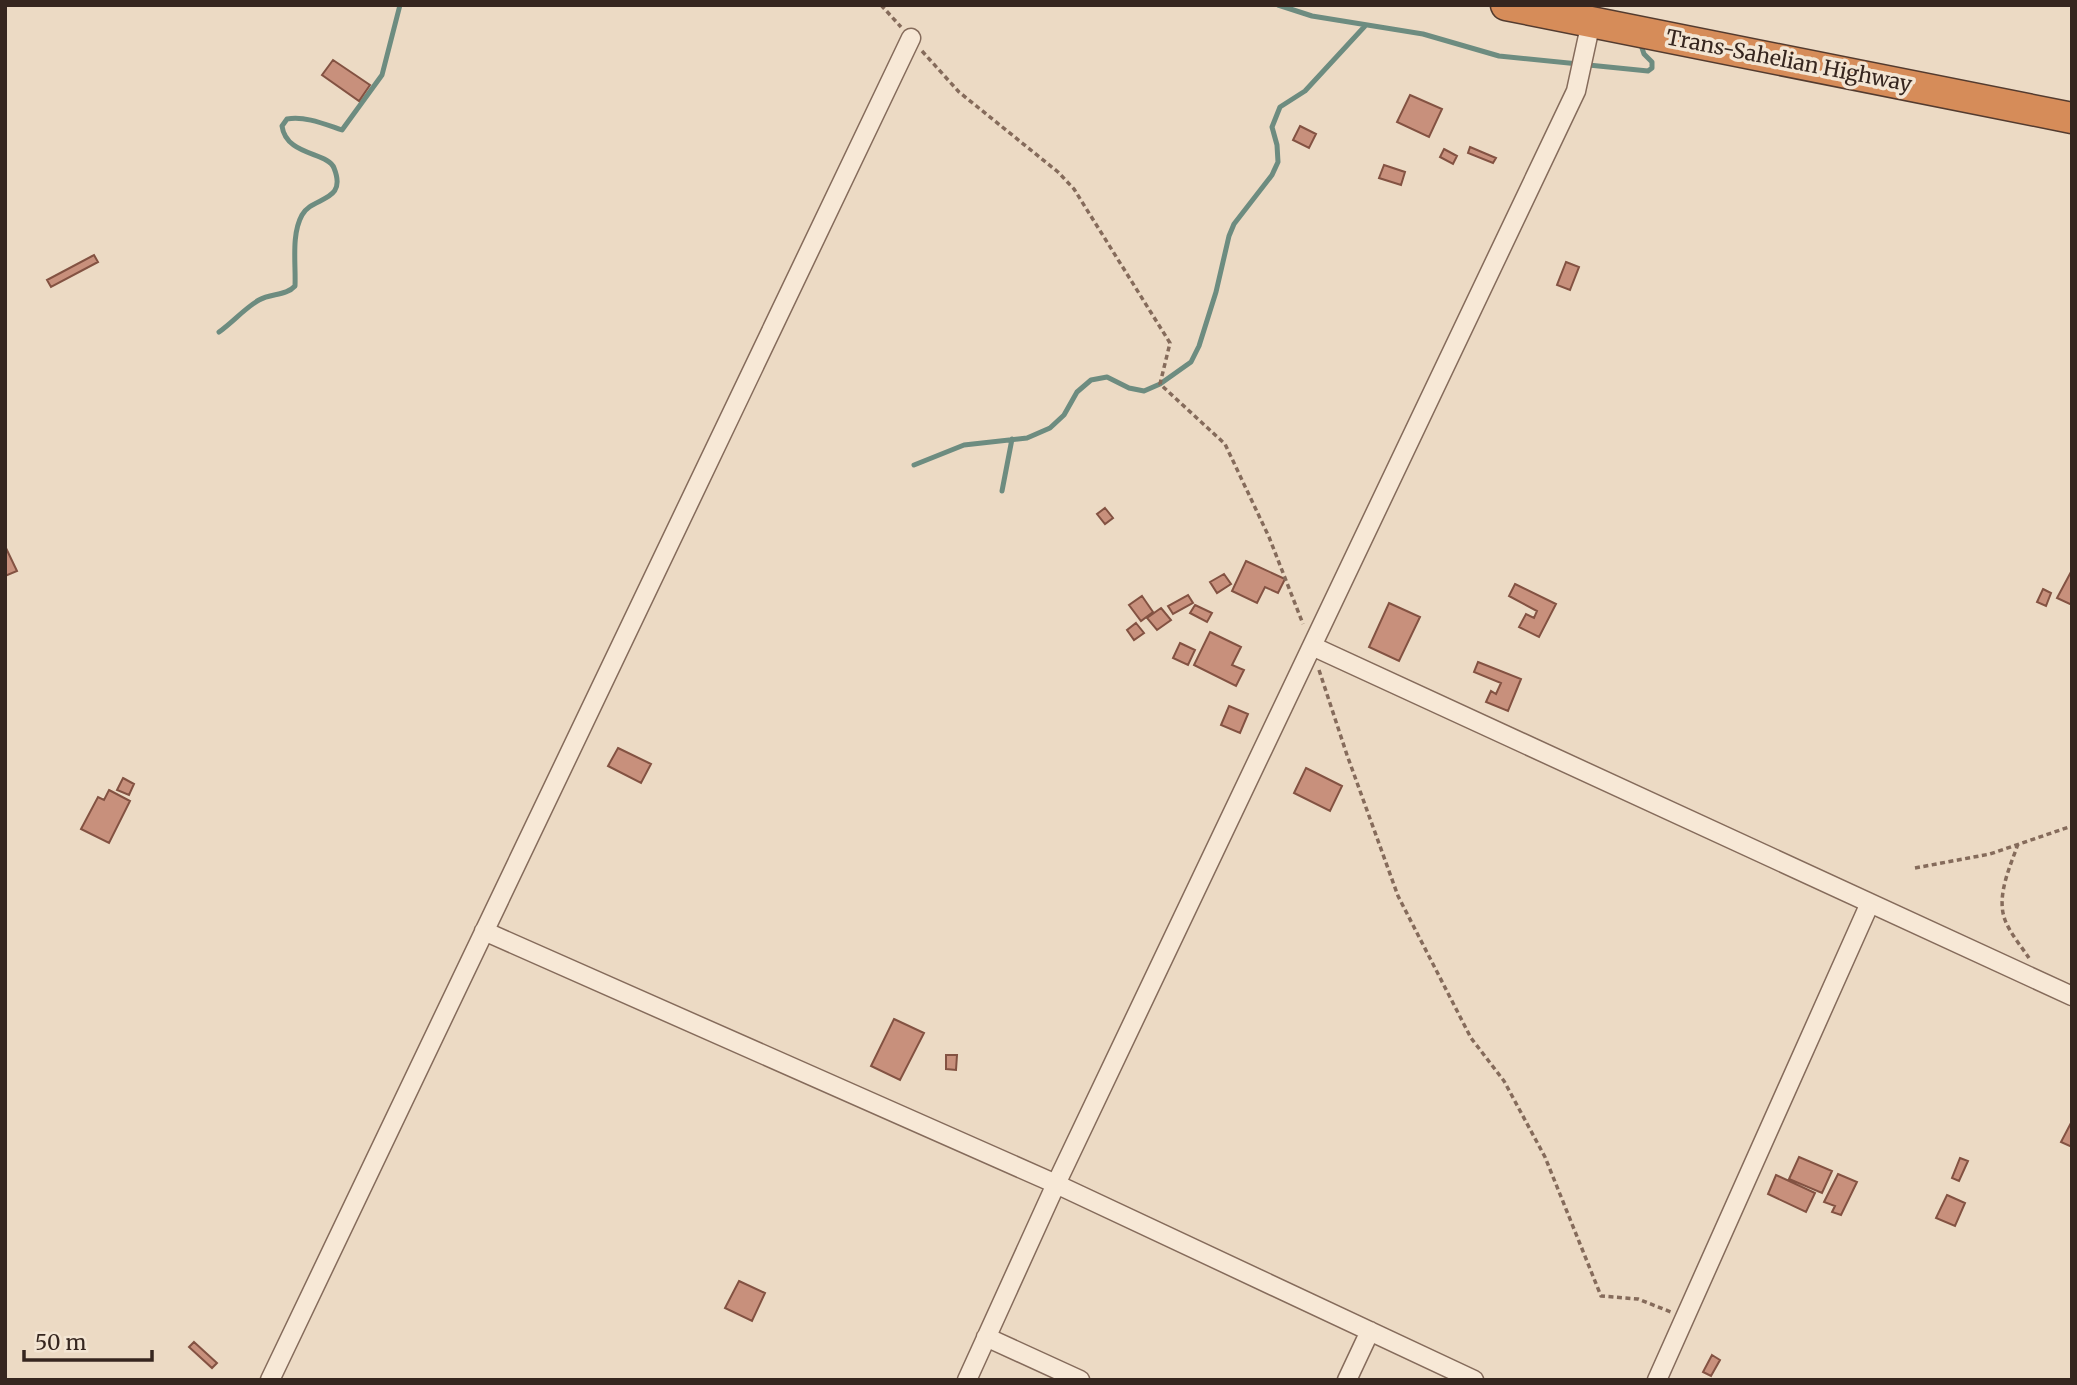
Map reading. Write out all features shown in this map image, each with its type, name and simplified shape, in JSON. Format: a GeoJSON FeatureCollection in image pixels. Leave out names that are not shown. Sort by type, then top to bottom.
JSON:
{"type":"FeatureCollection","features":[{"type":"Feature","properties":{"kind":"highway","name":"Trans-Sahelian Highway"},"geometry":{"type":"LineString","coordinates":[[1506,5],[2072,118]]}},
{"type":"Feature","properties":{"kind":"street"},"geometry":{"type":"LineString","coordinates":[[967,1380],[1056,1184],[1576,91],[1591,22]]}},
{"type":"Feature","properties":{"kind":"street"},"geometry":{"type":"LineString","coordinates":[[270,1380],[911,38]]}},
{"type":"Feature","properties":{"kind":"street"},"geometry":{"type":"LineString","coordinates":[[1312,646],[2072,996]]}},
{"type":"Feature","properties":{"kind":"street"},"geometry":{"type":"LineString","coordinates":[[1657,1380],[1870,903]]}},
{"type":"Feature","properties":{"kind":"street"},"geometry":{"type":"LineString","coordinates":[[484,931],[1056,1184],[1474,1380]]}},
{"type":"Feature","properties":{"kind":"street"},"geometry":{"type":"LineString","coordinates":[[1347,1380],[1370,1331]]}},
{"type":"Feature","properties":{"kind":"street"},"geometry":{"type":"LineString","coordinates":[[986,1337],[1080,1380]]}},
{"type":"Feature","properties":{"kind":"path"},"geometry":{"type":"LineString","coordinates":[[881,5],[959,92],[1058,172],[1074,189],[1170,343],[1160,384],[1224,444],[1269,537],[1312,646],[1347,755],[1398,896],[1471,1038],[1504,1081],[1545,1157],[1601,1296],[1638,1298],[1685,1318]]}},
{"type":"Feature","properties":{"kind":"path"},"geometry":{"type":"LineString","coordinates":[[1915,868],[1990,854],[2072,826]]}},
{"type":"Feature","properties":{"kind":"path"},"geometry":{"type":"LineString","coordinates":[[2018,844],[2001,905],[2005,922],[2045,983]]}},
{"type":"Feature","properties":{"kind":"building"},"geometry":{"type":"Polygon","coordinates":[[[333,60],[370,85],[359,101],[322,75],[333,60]]]}},
{"type":"Feature","properties":{"kind":"building"},"geometry":{"type":"Polygon","coordinates":[[[1410,95],[1442,109],[1429,137],[1397,122],[1410,95]]]}},
{"type":"Feature","properties":{"kind":"building"},"geometry":{"type":"Polygon","coordinates":[[[1300,126],[1316,134],[1309,148],[1293,140],[1300,126]]]}},
{"type":"Feature","properties":{"kind":"building"},"geometry":{"type":"Polygon","coordinates":[[[1470,147],[1496,158],[1493,163],[1468,153],[1470,147]]]}},
{"type":"Feature","properties":{"kind":"building"},"geometry":{"type":"Polygon","coordinates":[[[1444,149],[1457,156],[1453,164],[1440,157],[1444,149]]]}},
{"type":"Feature","properties":{"kind":"building"},"geometry":{"type":"Polygon","coordinates":[[[1384,165],[1405,172],[1401,185],[1379,178],[1384,165]]]}},
{"type":"Feature","properties":{"kind":"building"},"geometry":{"type":"Polygon","coordinates":[[[94,255],[98,262],[51,287],[47,280],[94,255]]]}},
{"type":"Feature","properties":{"kind":"building"},"geometry":{"type":"Polygon","coordinates":[[[1566,262],[1579,267],[1570,290],[1557,285],[1566,262]]]}},
{"type":"Feature","properties":{"kind":"building"},"geometry":{"type":"Polygon","coordinates":[[[1105,508],[1113,518],[1105,524],[1097,514],[1105,508]]]}},
{"type":"Feature","properties":{"kind":"building"},"geometry":{"type":"Polygon","coordinates":[[[5,546],[17,571],[5,576],[5,546]]]}},
{"type":"Feature","properties":{"kind":"building"},"geometry":{"type":"Polygon","coordinates":[[[1246,561],[1285,579],[1278,593],[1265,587],[1257,603],[1232,591],[1246,561]]]}},
{"type":"Feature","properties":{"kind":"building"},"geometry":{"type":"Polygon","coordinates":[[[2072,570],[2072,605],[2057,598],[2072,570]]]}},
{"type":"Feature","properties":{"kind":"building"},"geometry":{"type":"Polygon","coordinates":[[[1224,574],[1231,584],[1217,593],[1210,582],[1224,574]]]}},
{"type":"Feature","properties":{"kind":"building"},"geometry":{"type":"Polygon","coordinates":[[[1515,584],[1556,604],[1539,637],[1519,627],[1526,614],[1534,618],[1537,611],[1509,596],[1515,584]]]}},
{"type":"Feature","properties":{"kind":"building"},"geometry":{"type":"Polygon","coordinates":[[[2043,589],[2051,593],[2046,606],[2037,602],[2043,589]]]}},
{"type":"Feature","properties":{"kind":"building"},"geometry":{"type":"Polygon","coordinates":[[[1188,595],[1193,603],[1173,614],[1168,606],[1188,595]]]}},
{"type":"Feature","properties":{"kind":"building"},"geometry":{"type":"Polygon","coordinates":[[[1142,596],[1153,612],[1141,621],[1129,605],[1142,596]]]}},
{"type":"Feature","properties":{"kind":"building"},"geometry":{"type":"Polygon","coordinates":[[[1389,603],[1420,617],[1399,661],[1369,647],[1389,603]]]}},
{"type":"Feature","properties":{"kind":"building"},"geometry":{"type":"Polygon","coordinates":[[[1195,605],[1212,613],[1207,622],[1190,613],[1195,605]]]}},
{"type":"Feature","properties":{"kind":"building"},"geometry":{"type":"Polygon","coordinates":[[[1161,608],[1171,620],[1157,630],[1147,618],[1161,608]]]}},
{"type":"Feature","properties":{"kind":"building"},"geometry":{"type":"Polygon","coordinates":[[[1136,623],[1144,633],[1134,640],[1127,630],[1136,623]]]}},
{"type":"Feature","properties":{"kind":"building"},"geometry":{"type":"Polygon","coordinates":[[[1210,632],[1241,647],[1232,665],[1244,670],[1236,686],[1194,665],[1210,632]]]}},
{"type":"Feature","properties":{"kind":"building"},"geometry":{"type":"Polygon","coordinates":[[[1180,643],[1195,650],[1188,665],[1173,658],[1180,643]]]}},
{"type":"Feature","properties":{"kind":"building"},"geometry":{"type":"Polygon","coordinates":[[[1478,662],[1521,679],[1508,711],[1486,702],[1491,691],[1496,694],[1501,683],[1474,672],[1478,662]]]}},
{"type":"Feature","properties":{"kind":"building"},"geometry":{"type":"Polygon","coordinates":[[[1229,706],[1248,714],[1240,733],[1221,725],[1229,706]]]}},
{"type":"Feature","properties":{"kind":"building"},"geometry":{"type":"Polygon","coordinates":[[[618,748],[651,764],[641,783],[608,766],[618,748]]]}},
{"type":"Feature","properties":{"kind":"building"},"geometry":{"type":"Polygon","coordinates":[[[1306,768],[1342,786],[1330,811],[1294,793],[1306,768]]]}},
{"type":"Feature","properties":{"kind":"building"},"geometry":{"type":"Polygon","coordinates":[[[123,778],[134,784],[129,795],[117,790],[123,778]]]}},
{"type":"Feature","properties":{"kind":"building"},"geometry":{"type":"Polygon","coordinates":[[[109,790],[130,801],[109,843],[81,829],[98,797],[104,800],[109,790]]]}},
{"type":"Feature","properties":{"kind":"building"},"geometry":{"type":"Polygon","coordinates":[[[894,1019],[924,1033],[900,1080],[871,1066],[894,1019]]]}},
{"type":"Feature","properties":{"kind":"building"},"geometry":{"type":"Polygon","coordinates":[[[946,1055],[957,1055],[956,1070],[946,1069],[946,1055]]]}},
{"type":"Feature","properties":{"kind":"building"},"geometry":{"type":"Polygon","coordinates":[[[2072,1121],[2072,1147],[2061,1142],[2072,1121]]]}},
{"type":"Feature","properties":{"kind":"building"},"geometry":{"type":"Polygon","coordinates":[[[1799,1157],[1832,1171],[1822,1193],[1789,1179],[1799,1157]]]}},
{"type":"Feature","properties":{"kind":"building"},"geometry":{"type":"Polygon","coordinates":[[[1960,1158],[1968,1161],[1959,1181],[1952,1178],[1960,1158]]]}},
{"type":"Feature","properties":{"kind":"building"},"geometry":{"type":"Polygon","coordinates":[[[1838,1174],[1857,1182],[1841,1215],[1832,1212],[1835,1206],[1824,1202],[1838,1174]]]}},
{"type":"Feature","properties":{"kind":"building"},"geometry":{"type":"Polygon","coordinates":[[[1776,1175],[1815,1193],[1806,1212],[1768,1194],[1776,1175]]]}},
{"type":"Feature","properties":{"kind":"building"},"geometry":{"type":"Polygon","coordinates":[[[1947,1195],[1965,1203],[1955,1226],[1936,1218],[1947,1195]]]}},
{"type":"Feature","properties":{"kind":"building"},"geometry":{"type":"Polygon","coordinates":[[[739,1281],[765,1293],[752,1321],[725,1308],[739,1281]]]}},
{"type":"Feature","properties":{"kind":"building"},"geometry":{"type":"Polygon","coordinates":[[[194,1342],[217,1363],[212,1368],[189,1347],[194,1342]]]}},
{"type":"Feature","properties":{"kind":"building"},"geometry":{"type":"Polygon","coordinates":[[[1712,1355],[1720,1360],[1711,1376],[1703,1372],[1712,1355]]]}},
{"type":"Feature","properties":{"kind":"waterway"},"geometry":{"type":"LineString","coordinates":[[219,332],[259,300],[295,286],[295,240],[302,215],[307,209],[327,198],[336,187],[337,179],[330,163],[291,143],[282,126],[287,119],[301,119],[342,130],[382,75],[400,5]]}},
{"type":"Feature","properties":{"kind":"waterway"},"geometry":{"type":"LineString","coordinates":[[1278,5],[1312,16],[1423,34],[1499,56],[1648,71],[1652,68],[1652,62],[1642,48]]}},
{"type":"Feature","properties":{"kind":"waterway"},"geometry":{"type":"LineString","coordinates":[[914,465],[964,445],[1027,438],[1050,428],[1064,415],[1077,392],[1091,380],[1107,377],[1129,388],[1144,391],[1160,384],[1191,362],[1199,346],[1216,292],[1234,224],[1272,175],[1278,162],[1272,127],[1280,107],[1305,91],[1365,26]]}},
{"type":"Feature","properties":{"kind":"waterway"},"geometry":{"type":"LineString","coordinates":[[1002,491],[1012,439]]}}]}
